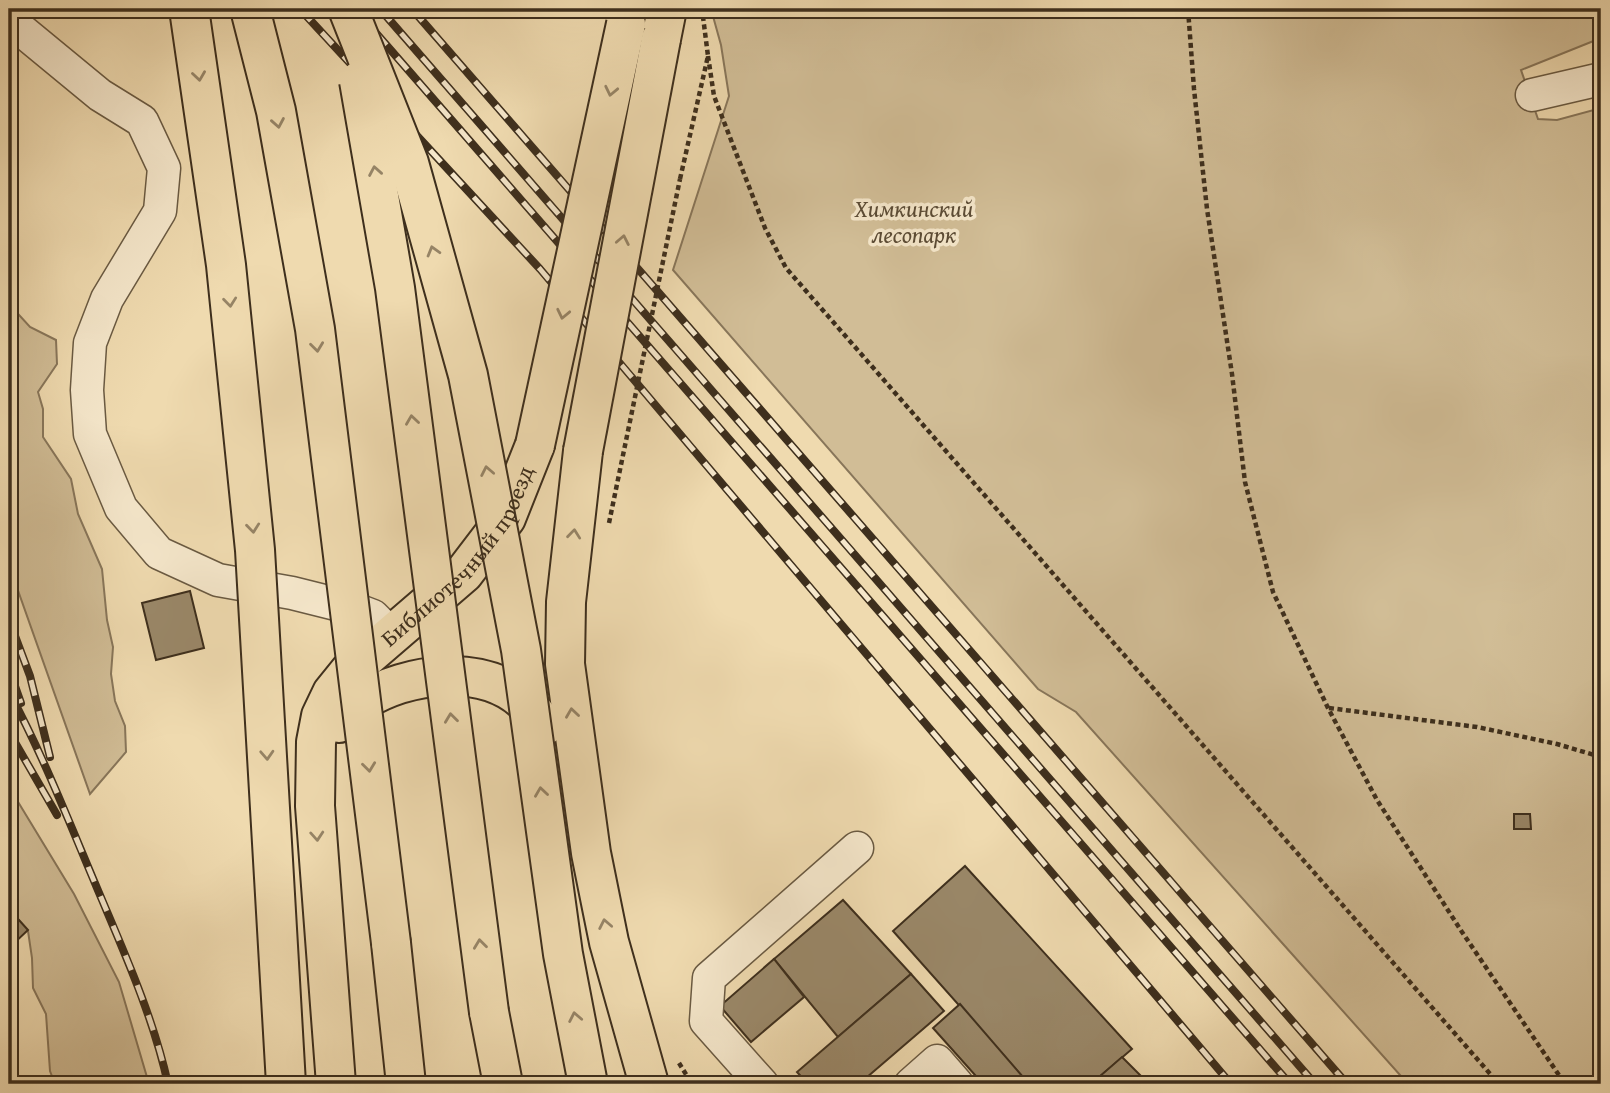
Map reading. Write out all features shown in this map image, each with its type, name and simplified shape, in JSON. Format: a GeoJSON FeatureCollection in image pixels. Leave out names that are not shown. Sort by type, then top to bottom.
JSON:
{"type":"FeatureCollection","features":[{"type":"Feature","properties":{"kind":"main road"},"geometry":{"type":"LineString","coordinates":[[189,9],[226,265],[255,550],[286,1084]]}},
{"type":"Feature","properties":{"kind":"main road"},"geometry":{"type":"LineString","coordinates":[[250,9],[276,111],[315,329],[406,1084]]}},
{"type":"Feature","properties":{"kind":"main road"},"geometry":{"type":"LineString","coordinates":[[348,9],[395,288],[489,1012],[495,1084]]}},
{"type":"Feature","properties":{"kind":"main road"},"geometry":{"type":"LineString","coordinates":[[348,9],[409,163],[468,375],[521,650],[563,954],[588,1084]]}},
{"type":"Feature","properties":{"kind":"main road","name":"Библиотечный проезд"},"geometry":{"type":"LineString","coordinates":[[336,1084],[314,768],[321,716],[332,694],[349,672],[464,573],[506,518],[535,445],[627,17]]}},
{"type":"Feature","properties":{"kind":"main road"},"geometry":{"type":"LineString","coordinates":[[649,1084],[609,942],[591,853],[565,664],[566,602],[583,451],[664,24]]}},
{"type":"Feature","properties":{"kind":"main road"},"geometry":{"type":"LineString","coordinates":[[314,768],[336,726],[359,702],[389,687],[428,677],[467,677],[498,684],[524,701],[546,729],[591,853]]}},
{"type":"Feature","properties":{"kind":"main road"},"geometry":{"type":"LineString","coordinates":[[385,1084],[389,1041],[391,943]]}},
{"type":"Feature","properties":{"kind":"main road"},"geometry":{"type":"LineString","coordinates":[[489,1012],[503,1084]]}},
{"type":"Feature","properties":{"kind":"lane"},"geometry":{"type":"LineString","coordinates":[[9,20],[100,95],[142,121],[164,168],[160,211],[107,299],[90,343],[87,390],[90,434],[121,508],[159,553],[218,580],[292,593],[352,608],[373,616],[392,635]]}},
{"type":"Feature","properties":{"kind":"lane"},"geometry":{"type":"LineString","coordinates":[[1532,95],[1601,79]]}},
{"type":"Feature","properties":{"kind":"lane"},"geometry":{"type":"LineString","coordinates":[[762,1084],[706,1021],[709,978],[857,848]]}},
{"type":"Feature","properties":{"kind":"lane"},"geometry":{"type":"LineString","coordinates":[[911,1084],[937,1061],[957,1084]]}},
{"type":"Feature","properties":{"kind":"path"},"geometry":{"type":"LineString","coordinates":[[702,9],[714,96],[765,228],[786,268],[1499,1084]]}},
{"type":"Feature","properties":{"kind":"path"},"geometry":{"type":"LineString","coordinates":[[1188,9],[1207,209],[1245,482],[1273,592],[1328,708],[1377,800],[1565,1084]]}},
{"type":"Feature","properties":{"kind":"path"},"geometry":{"type":"LineString","coordinates":[[609,523],[708,56]]}},
{"type":"Feature","properties":{"kind":"path"},"geometry":{"type":"LineString","coordinates":[[1328,708],[1478,727],[1557,744],[1601,757]]}},
{"type":"Feature","properties":{"kind":"green space","name":"Химкинский лесопарк"},"geometry":{"type":"Polygon","coordinates":[[[711,9],[1601,9],[1601,38],[1521,70],[1538,119],[1557,120],[1601,108],[1601,1084],[1408,1084],[1076,712],[1038,689],[673,270],[729,96],[721,45],[711,9]]]}},
{"type":"Feature","properties":{"kind":"green space"},"geometry":{"type":"Polygon","coordinates":[[[9,304],[30,327],[56,340],[57,364],[38,392],[43,409],[43,437],[71,479],[78,514],[102,569],[107,620],[113,647],[111,674],[115,701],[125,726],[126,752],[90,794],[9,565],[9,304]]]}},
{"type":"Feature","properties":{"kind":"green space"},"geometry":{"type":"Polygon","coordinates":[[[9,787],[74,894],[119,982],[149,1084],[55,1084],[50,1071],[46,1014],[33,988],[28,931],[9,909],[9,787]]]}},
{"type":"Feature","properties":{"kind":"building"},"geometry":{"type":"Polygon","coordinates":[[[190,591],[204,648],[156,660],[142,603],[190,591]]]}},
{"type":"Feature","properties":{"kind":"building"},"geometry":{"type":"Polygon","coordinates":[[[1514,814],[1530,814],[1531,829],[1514,829],[1514,814]]]}},
{"type":"Feature","properties":{"kind":"building"},"geometry":{"type":"Polygon","coordinates":[[[965,866],[1132,1049],[1091,1084],[1029,1084],[893,931],[965,866]]]}},
{"type":"Feature","properties":{"kind":"building"},"geometry":{"type":"Polygon","coordinates":[[[843,900],[911,974],[838,1037],[774,959],[843,900]]]}},
{"type":"Feature","properties":{"kind":"building"},"geometry":{"type":"Polygon","coordinates":[[[9,909],[28,930],[9,948],[9,909]]]}},
{"type":"Feature","properties":{"kind":"building"},"geometry":{"type":"Polygon","coordinates":[[[774,959],[804,997],[751,1042],[720,1006],[774,959]]]}},
{"type":"Feature","properties":{"kind":"building"},"geometry":{"type":"Polygon","coordinates":[[[911,974],[944,1011],[859,1084],[808,1084],[797,1072],[911,974]]]}},
{"type":"Feature","properties":{"kind":"building"},"geometry":{"type":"Polygon","coordinates":[[[960,1004],[1029,1084],[983,1084],[933,1028],[960,1004]]]}},
{"type":"Feature","properties":{"kind":"building"},"geometry":{"type":"Polygon","coordinates":[[[1122,1057],[1149,1084],[1091,1084],[1122,1057]]]}},
{"type":"Feature","properties":{"kind":"railway"},"geometry":{"type":"LineString","coordinates":[[300,9],[540,269],[1231,1084]]}},
{"type":"Feature","properties":{"kind":"railway"},"geometry":{"type":"LineString","coordinates":[[355,9],[1290,1084]]}},
{"type":"Feature","properties":{"kind":"railway"},"geometry":{"type":"LineString","coordinates":[[380,9],[1315,1084]]}},
{"type":"Feature","properties":{"kind":"railway"},"geometry":{"type":"LineString","coordinates":[[412,9],[1347,1084]]}},
{"type":"Feature","properties":{"kind":"railway"},"geometry":{"type":"LineString","coordinates":[[9,620],[30,676],[50,757]]}},
{"type":"Feature","properties":{"kind":"railway"},"geometry":{"type":"LineString","coordinates":[[9,669],[21,703]]}},
{"type":"Feature","properties":{"kind":"railway"},"geometry":{"type":"LineString","coordinates":[[9,692],[55,789],[127,960],[146,1009],[168,1084]]}},
{"type":"Feature","properties":{"kind":"railway"},"geometry":{"type":"LineString","coordinates":[[9,732],[57,815]]}}]}
